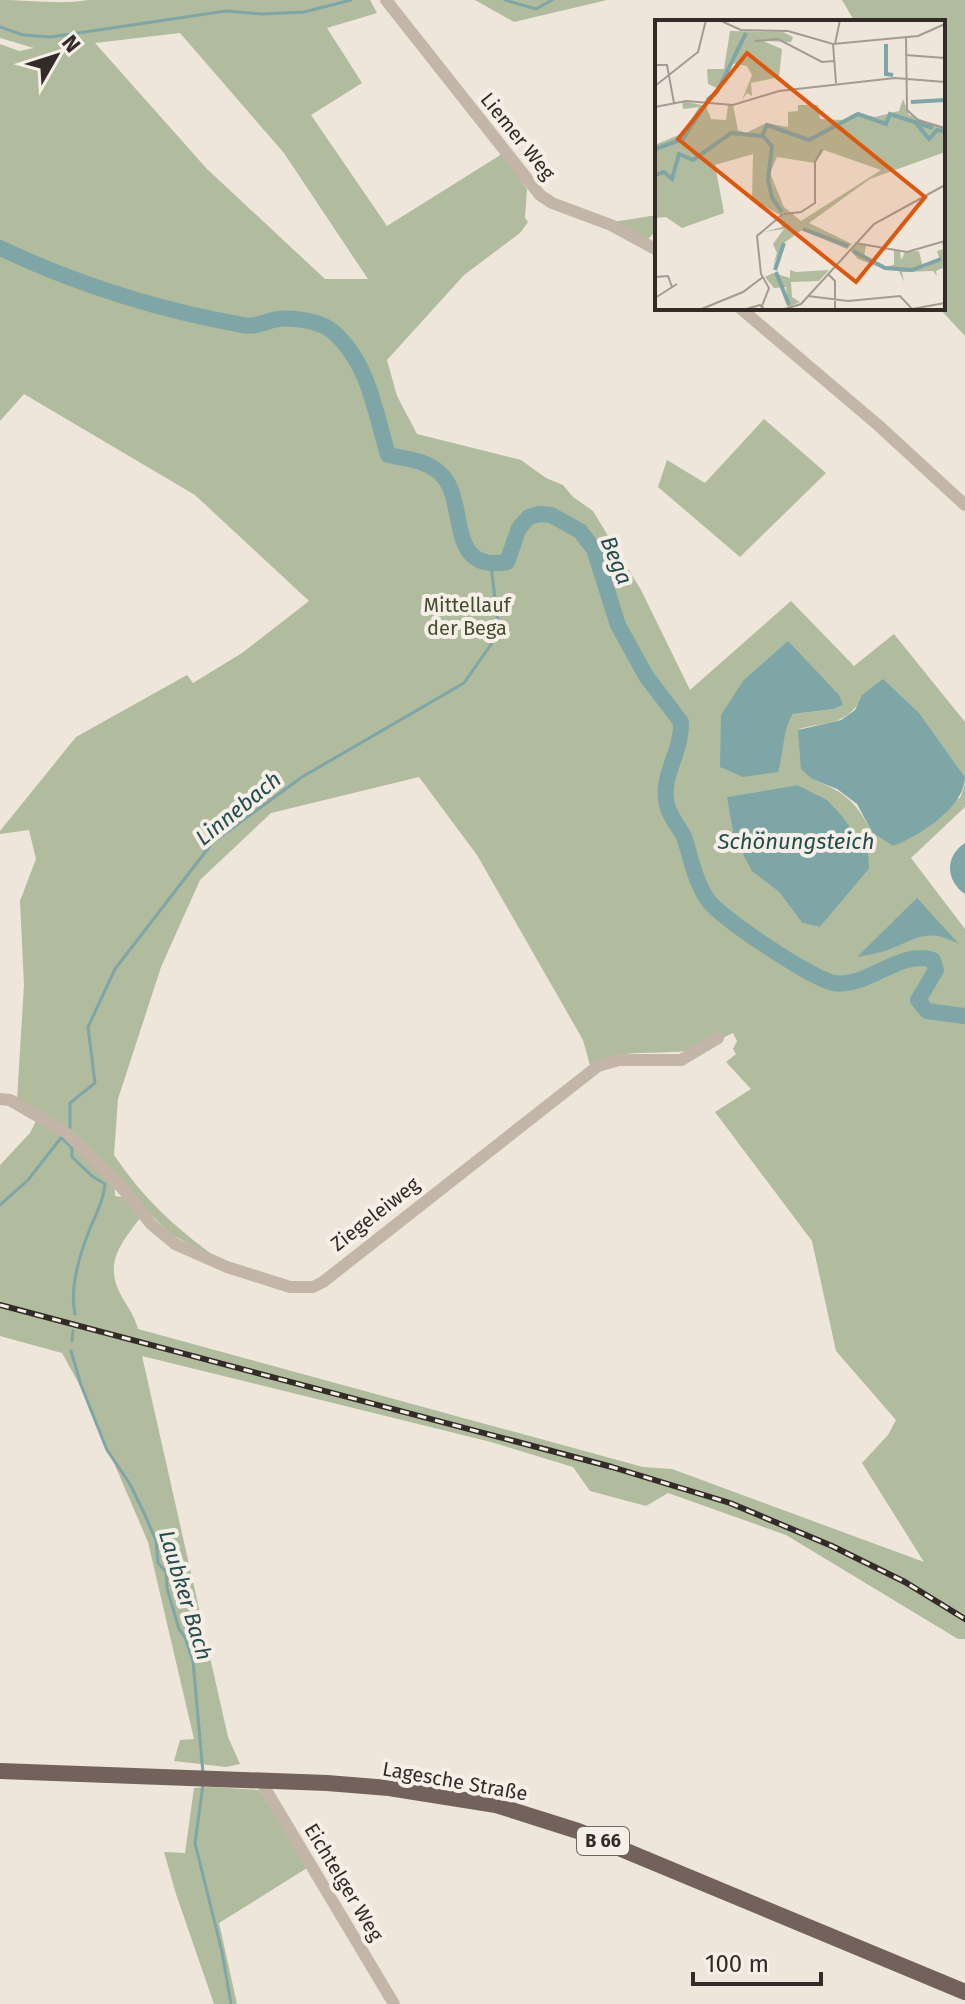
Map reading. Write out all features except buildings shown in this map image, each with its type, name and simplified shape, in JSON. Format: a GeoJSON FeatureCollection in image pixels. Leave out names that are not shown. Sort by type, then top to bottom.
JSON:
{"type":"FeatureCollection","features":[{"type":"Feature","properties":{"kind":"main road","name":"Lagesche Straße"},"geometry":{"type":"LineString","coordinates":[[0,1771],[218,1778],[389,1788],[496,1805],[578,1831],[965,1992]]}},
{"type":"Feature","properties":{"kind":"street","name":"Liemer Weg"},"geometry":{"type":"LineString","coordinates":[[386,0],[535,191],[552,203],[611,225],[655,249]]}},
{"type":"Feature","properties":{"kind":"street"},"geometry":{"type":"LineString","coordinates":[[742,310],[878,425],[965,505]]}},
{"type":"Feature","properties":{"kind":"street","name":"Ziegeleiweg"},"geometry":{"type":"LineString","coordinates":[[0,1099],[21,1105],[66,1133],[122,1188],[151,1224],[175,1244],[200,1257],[277,1283],[295,1288],[313,1287],[598,1066],[619,1060],[681,1060],[718,1038]]}},
{"type":"Feature","properties":{"kind":"street","name":"Eichtelger Weg"},"geometry":{"type":"LineString","coordinates":[[260,1780],[394,2004]]}},
{"type":"Feature","properties":{"kind":"green space","name":"Mittellauf der Bega"},"geometry":{"type":"Polygon","coordinates":[[[0,0],[370,0],[377,13],[327,28],[362,83],[311,115],[387,226],[502,154],[527,189],[525,218],[528,222],[520,233],[464,275],[387,360],[397,396],[417,434],[521,460],[546,478],[563,485],[573,497],[593,511],[641,590],[690,690],[791,601],[854,666],[894,634],[965,722],[965,777],[920,714],[863,695],[844,717],[799,729],[812,779],[848,799],[872,832],[960,798],[965,784],[965,807],[911,858],[965,929],[965,1639],[958,1639],[786,1535],[668,1493],[646,1506],[590,1491],[573,1467],[491,1442],[142,1356],[228,1737],[240,1764],[226,1767],[174,1761],[180,1740],[194,1739],[148,1542],[83,1391],[62,1353],[0,1336],[0,1165],[30,1133],[36,1121],[17,1100],[24,985],[20,901],[36,859],[29,830],[0,834],[0,831],[76,737],[187,675],[193,683],[242,653],[309,601],[195,495],[24,394],[0,421],[0,44],[19,51],[34,48],[0,38],[0,0]],[[180,33],[95,43],[207,169],[325,279],[368,279],[284,153],[180,33]],[[788,641],[787,724],[793,714],[843,705],[788,641]],[[419,777],[271,813],[200,880],[161,967],[118,1099],[114,1155],[160,1211],[217,1258],[172,1235],[114,1172],[115,1196],[122,1197],[140,1218],[118,1250],[114,1268],[118,1289],[138,1329],[643,1467],[672,1469],[924,1562],[862,1463],[888,1435],[896,1420],[836,1351],[812,1241],[715,1112],[751,1089],[726,1062],[736,1054],[733,1049],[737,1041],[733,1033],[698,1049],[626,1054],[590,1065],[583,1040],[477,855],[419,777]],[[797,785],[728,797],[752,870],[779,892],[802,923],[820,927],[869,869],[797,785]]]}},
{"type":"Feature","properties":{"kind":"green space"},"geometry":{"type":"Polygon","coordinates":[[[475,0],[607,0],[514,22],[475,0]]]}},
{"type":"Feature","properties":{"kind":"green space"},"geometry":{"type":"Polygon","coordinates":[[[842,0],[965,0],[965,336],[941,310],[945,310],[945,20],[854,20],[842,0]]]}},
{"type":"Feature","properties":{"kind":"green space"},"geometry":{"type":"Polygon","coordinates":[[[655,215],[655,232],[647,240],[613,222],[655,215]]]}},
{"type":"Feature","properties":{"kind":"green space"},"geometry":{"type":"Polygon","coordinates":[[[764,419],[826,473],[740,557],[658,487],[667,460],[705,483],[764,419]]]}},
{"type":"Feature","properties":{"kind":"green space"},"geometry":{"type":"Polygon","coordinates":[[[194,1788],[259,1790],[307,1868],[219,1923],[237,2004],[214,2004],[164,1852],[185,1853],[194,1788]]]}},
{"type":"Feature","properties":{"kind":"water","name":"Schönungsteich"},"geometry":{"type":"Polygon","coordinates":[[[788,641],[839,695],[843,705],[793,714],[787,727],[778,772],[743,777],[720,767],[721,715],[743,681],[788,641]]]}},
{"type":"Feature","properties":{"kind":"water","name":"Schönungsteich"},"geometry":{"type":"Polygon","coordinates":[[[883,679],[920,714],[965,777],[963,788],[949,810],[915,836],[893,846],[872,832],[857,804],[837,789],[812,779],[801,769],[798,730],[841,720],[855,710],[862,695],[883,679]]]}},
{"type":"Feature","properties":{"kind":"water","name":"Schönungsteich"},"geometry":{"type":"Polygon","coordinates":[[[797,785],[827,800],[868,854],[869,869],[820,927],[802,923],[779,892],[752,871],[734,837],[727,797],[797,785]]]}},
{"type":"Feature","properties":{"kind":"water"},"geometry":{"type":"Polygon","coordinates":[[[965,843],[965,894],[954,882],[950,868],[954,854],[965,843]]]}},
{"type":"Feature","properties":{"kind":"water"},"geometry":{"type":"Polygon","coordinates":[[[917,898],[959,944],[940,936],[924,936],[857,957],[917,898]]]}},
{"type":"Feature","properties":{"kind":"waterway"},"geometry":{"type":"LineString","coordinates":[[0,27],[23,35],[51,37],[226,11],[262,14],[304,12],[351,0]]}},
{"type":"Feature","properties":{"kind":"waterway"},"geometry":{"type":"LineString","coordinates":[[505,0],[536,9],[552,0]]}},
{"type":"Feature","properties":{"kind":"waterway","name":"Bega"},"geometry":{"type":"LineString","coordinates":[[0,248],[89,285],[180,312],[248,326],[278,319],[298,319],[331,330],[344,342],[362,371],[388,455],[423,463],[441,474],[449,486],[466,546],[474,557],[487,562],[507,562],[519,528],[529,517],[539,514],[551,515],[580,531],[594,549],[618,625],[646,676],[681,722],[666,784],[667,805],[684,837],[704,893],[716,909],[768,947],[834,983],[859,980],[908,960],[933,960],[936,970],[918,1000],[927,1011],[965,1016]]}},
{"type":"Feature","properties":{"kind":"waterway","name":"Linnebach"},"geometry":{"type":"LineString","coordinates":[[70,1129],[70,1103],[95,1083],[88,1027],[115,969],[213,842],[302,777],[464,683],[499,633],[491,565]]}},
{"type":"Feature","properties":{"kind":"waterway","name":"Linnebach"},"geometry":{"type":"LineString","coordinates":[[0,1205],[28,1180],[64,1134]]}},
{"type":"Feature","properties":{"kind":"waterway","name":"Laubker Bach"},"geometry":{"type":"LineString","coordinates":[[61,1137],[72,1148],[72,1157],[105,1184],[77,1270],[73,1293],[75,1314]]}},
{"type":"Feature","properties":{"kind":"waterway","name":"Laubker Bach"},"geometry":{"type":"LineString","coordinates":[[72,1341],[73,1331]]}},
{"type":"Feature","properties":{"kind":"waterway","name":"Laubker Bach"},"geometry":{"type":"LineString","coordinates":[[71,1351],[107,1450],[130,1484],[145,1515],[156,1541],[158,1563],[166,1572],[167,1588],[179,1629],[193,1661],[203,1773]]}},
{"type":"Feature","properties":{"kind":"waterway","name":"Laubker Bach"},"geometry":{"type":"LineString","coordinates":[[203,1785],[195,1843],[222,1952],[231,2004]]}},
{"type":"Feature","properties":{"kind":"railway"},"geometry":{"type":"LineString","coordinates":[[0,1305],[612,1467],[730,1503],[832,1546],[905,1582],[965,1619]]}}]}
